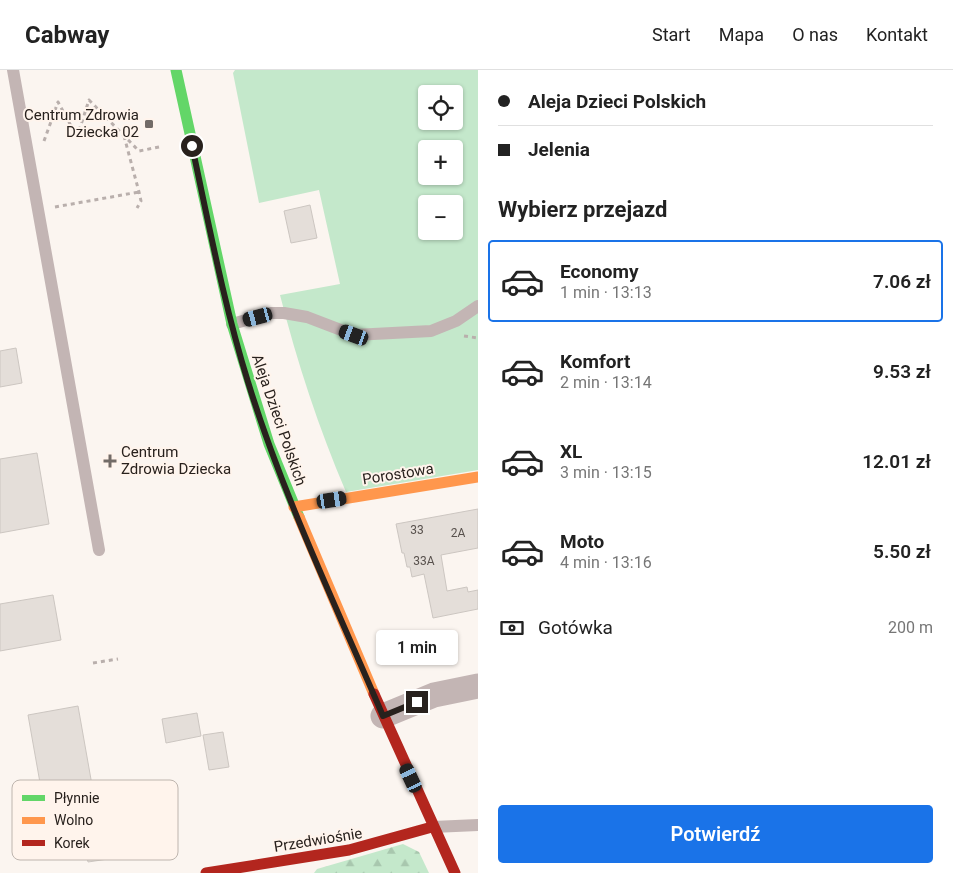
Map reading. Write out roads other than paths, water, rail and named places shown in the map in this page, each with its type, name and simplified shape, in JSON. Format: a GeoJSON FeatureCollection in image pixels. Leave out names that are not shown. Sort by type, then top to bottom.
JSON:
{"type":"FeatureCollection","features":[{"type":"Feature","properties":{"kind":"street","name":"Aleja Dzieci Polskich"},"geometry":{"type":"LineString","coordinates":[[176,70],[232,324],[269,444],[383,716],[454,873]]}},
{"type":"Feature","properties":{"kind":"street","name":"Porostowa"},"geometry":{"type":"LineString","coordinates":[[294,507],[478,476]]}},
{"type":"Feature","properties":{"kind":"street"},"geometry":{"type":"LineString","coordinates":[[383,716],[434,695],[478,686]]}},
{"type":"Feature","properties":{"kind":"street","name":"Przedwiośnie"},"geometry":{"type":"LineString","coordinates":[[206,873],[371,847],[399,840],[432,827]]}},
{"type":"Feature","properties":{"kind":"lane"},"geometry":{"type":"LineString","coordinates":[[13,70],[99,550]]}},
{"type":"Feature","properties":{"kind":"lane"},"geometry":{"type":"LineString","coordinates":[[232,324],[271,314],[284,313],[307,317],[354,335],[431,331],[456,320],[478,306]]}},
{"type":"Feature","properties":{"kind":"lane"},"geometry":{"type":"LineString","coordinates":[[432,827],[478,824]]}},
{"type":"Feature","properties":{"kind":"place","name":"Centrum Zdrowia Dziecka 02"},"geometry":{"type":"Point","coordinates":[149,124]}},
{"type":"Feature","properties":{"kind":"place","name":"Centrum Zdrowia Dziecka"},"geometry":{"type":"Point","coordinates":[110,461]}}]}
